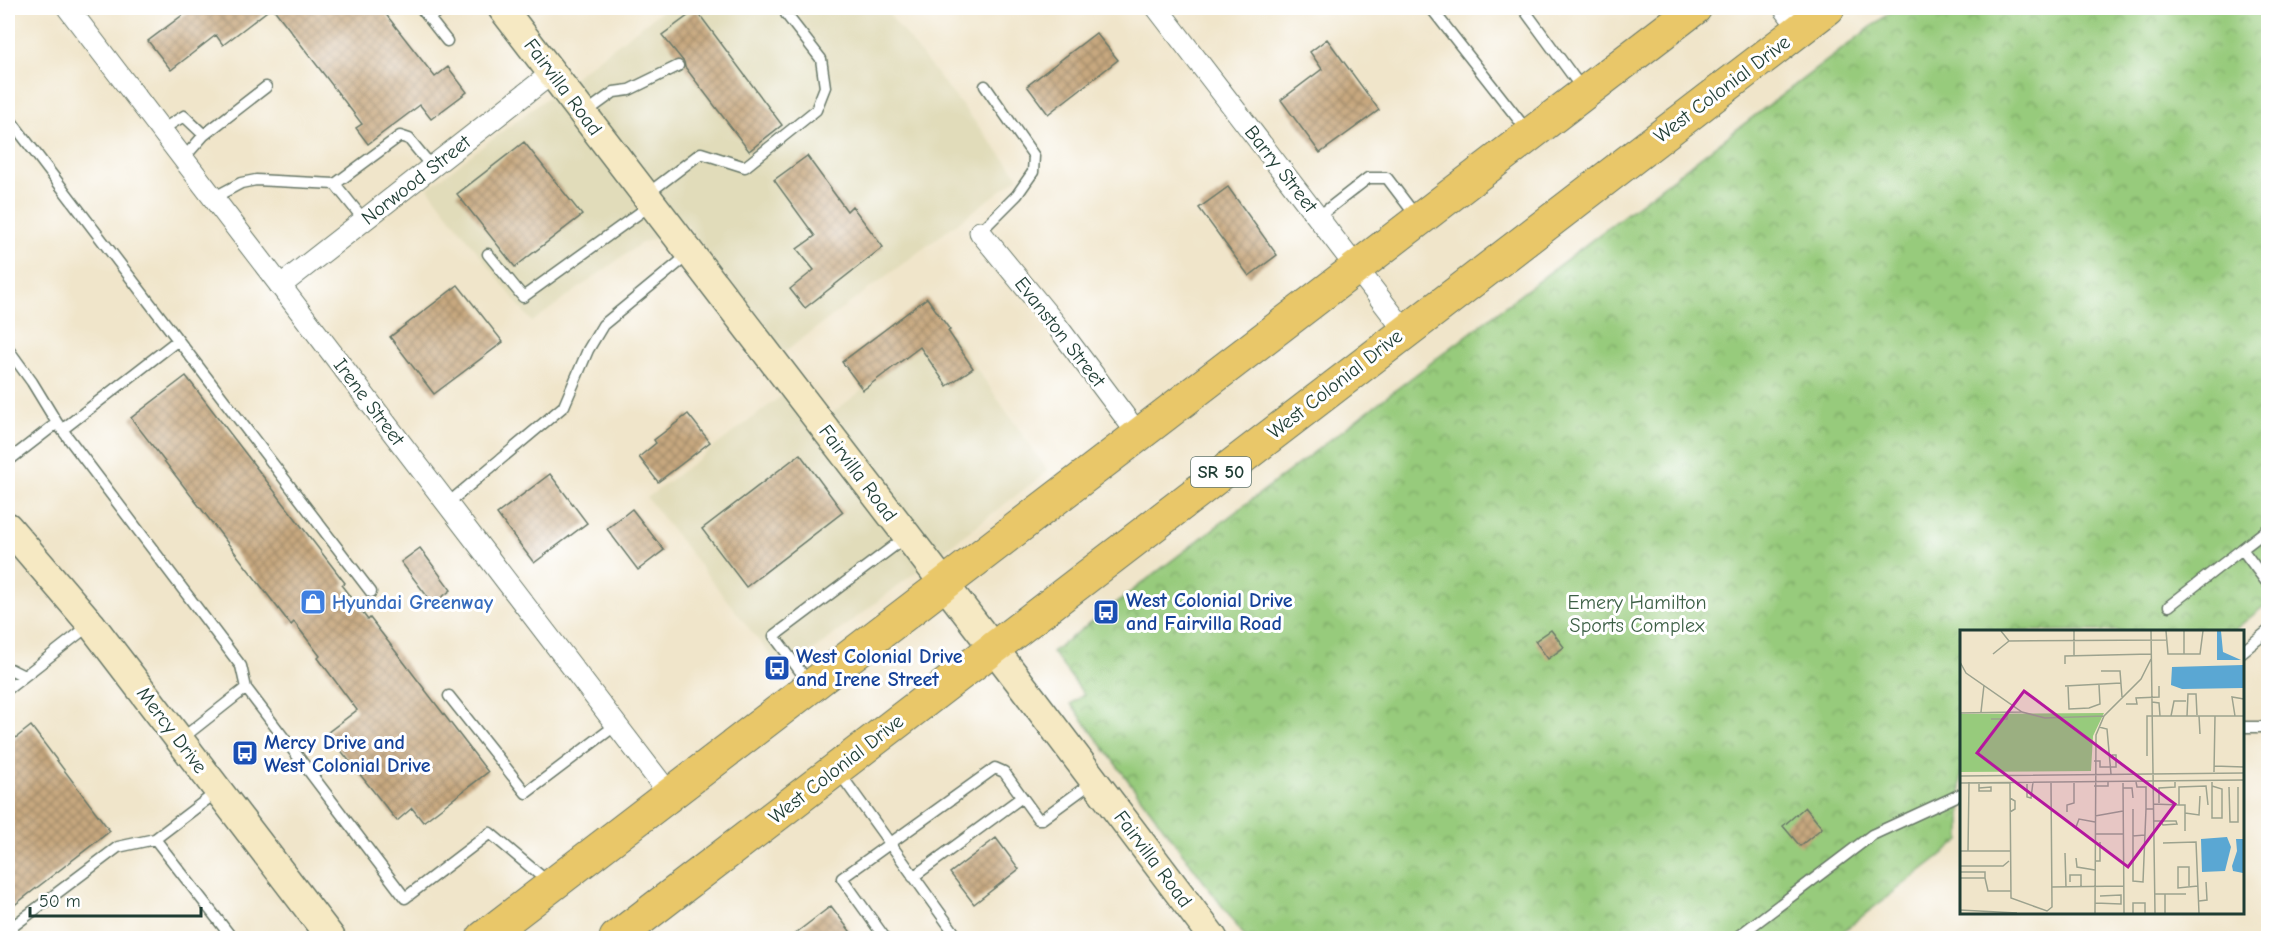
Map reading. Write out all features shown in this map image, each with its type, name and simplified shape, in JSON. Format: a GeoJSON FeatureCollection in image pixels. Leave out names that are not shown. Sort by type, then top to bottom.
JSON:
{"type":"FeatureCollection","features":[{"type":"Feature","properties":{"kind":"highway"},"geometry":{"type":"LineString","coordinates":[[483,939],[1695,8]]}},
{"type":"Feature","properties":{"kind":"highway","name":"West Colonial Drive"},"geometry":{"type":"LineString","coordinates":[[616,939],[1405,331],[1792,18],[1828,8]]}},
{"type":"Feature","properties":{"kind":"street","name":"Irene Street"},"geometry":{"type":"LineString","coordinates":[[68,8],[670,795]]}},
{"type":"Feature","properties":{"kind":"street","name":"Fairvilla Road"},"geometry":{"type":"LineString","coordinates":[[502,8],[1213,939]]}},
{"type":"Feature","properties":{"kind":"street","name":"Barry Street"},"geometry":{"type":"LineString","coordinates":[[1157,8],[1405,331]]}},
{"type":"Feature","properties":{"kind":"street","name":"Norwood Street"},"geometry":{"type":"LineString","coordinates":[[280,286],[552,73]]}},
{"type":"Feature","properties":{"kind":"street","name":"Evanston Street"},"geometry":{"type":"LineString","coordinates":[[980,232],[1057,326],[1138,434]]}},
{"type":"Feature","properties":{"kind":"street","name":"Mercy Drive"},"geometry":{"type":"LineString","coordinates":[[8,527],[91,624],[331,939]]}},
{"type":"Feature","properties":{"kind":"lane"},"geometry":{"type":"LineString","coordinates":[[420,8],[447,41]]}},
{"type":"Feature","properties":{"kind":"lane"},"geometry":{"type":"LineString","coordinates":[[429,18],[442,8]]}},
{"type":"Feature","properties":{"kind":"lane"},"geometry":{"type":"LineString","coordinates":[[1431,8],[1530,134]]}},
{"type":"Feature","properties":{"kind":"lane"},"geometry":{"type":"LineString","coordinates":[[1524,8],[1585,92]]}},
{"type":"Feature","properties":{"kind":"lane"},"geometry":{"type":"LineString","coordinates":[[488,254],[523,297],[649,199],[701,153],[745,167],[816,110],[825,87],[821,59],[786,14]]}},
{"type":"Feature","properties":{"kind":"lane"},"geometry":{"type":"LineString","coordinates":[[583,114],[614,92],[629,90],[678,66]]}},
{"type":"Feature","properties":{"kind":"lane"},"geometry":{"type":"LineString","coordinates":[[980,232],[1017,195],[1033,172],[1034,156],[984,86]]}},
{"type":"Feature","properties":{"kind":"lane"},"geometry":{"type":"LineString","coordinates":[[183,159],[204,135],[266,87]]}},
{"type":"Feature","properties":{"kind":"lane"},"geometry":{"type":"LineString","coordinates":[[161,130],[184,116],[204,135]]}},
{"type":"Feature","properties":{"kind":"lane"},"geometry":{"type":"LineString","coordinates":[[8,117],[371,592]]}},
{"type":"Feature","properties":{"kind":"lane"},"geometry":{"type":"LineString","coordinates":[[213,198],[241,183],[256,180],[335,184],[400,136],[408,139],[432,167]]}},
{"type":"Feature","properties":{"kind":"lane"},"geometry":{"type":"LineString","coordinates":[[1318,217],[1368,178],[1387,178],[1418,219]]}},
{"type":"Feature","properties":{"kind":"lane"},"geometry":{"type":"LineString","coordinates":[[335,184],[364,220]]}},
{"type":"Feature","properties":{"kind":"lane"},"geometry":{"type":"LineString","coordinates":[[447,504],[564,406],[588,350],[603,325],[690,253]]}},
{"type":"Feature","properties":{"kind":"lane"},"geometry":{"type":"LineString","coordinates":[[8,461],[178,340]]}},
{"type":"Feature","properties":{"kind":"lane"},"geometry":{"type":"LineString","coordinates":[[8,350],[60,426],[241,666],[246,688],[405,898],[490,833],[552,886]]}},
{"type":"Feature","properties":{"kind":"lane"},"geometry":{"type":"LineString","coordinates":[[2169,606],[2268,529]]}},
{"type":"Feature","properties":{"kind":"lane"},"geometry":{"type":"LineString","coordinates":[[811,686],[774,636],[906,536]]}},
{"type":"Feature","properties":{"kind":"lane"},"geometry":{"type":"LineString","coordinates":[[2242,549],[2268,584]]}},
{"type":"Feature","properties":{"kind":"lane"},"geometry":{"type":"LineString","coordinates":[[8,689],[91,624]]}},
{"type":"Feature","properties":{"kind":"lane"},"geometry":{"type":"LineString","coordinates":[[2243,650],[2268,631]]}},
{"type":"Feature","properties":{"kind":"lane"},"geometry":{"type":"LineString","coordinates":[[8,668],[24,676]]}},
{"type":"Feature","properties":{"kind":"lane"},"geometry":{"type":"LineString","coordinates":[[179,740],[246,688]]}},
{"type":"Feature","properties":{"kind":"lane"},"geometry":{"type":"LineString","coordinates":[[449,696],[526,793],[616,725]]}},
{"type":"Feature","properties":{"kind":"lane"},"geometry":{"type":"LineString","coordinates":[[2243,727],[2268,727]]}},
{"type":"Feature","properties":{"kind":"lane"},"geometry":{"type":"LineString","coordinates":[[837,768],[958,939]]}},
{"type":"Feature","properties":{"kind":"lane"},"geometry":{"type":"LineString","coordinates":[[885,939],[842,878],[995,768],[1004,772],[1038,819],[1042,819],[1094,781]]}},
{"type":"Feature","properties":{"kind":"lane"},"geometry":{"type":"LineString","coordinates":[[8,930],[118,847],[155,839],[218,791]]}},
{"type":"Feature","properties":{"kind":"lane"},"geometry":{"type":"LineString","coordinates":[[1736,939],[1872,835],[1960,794]]}},
{"type":"Feature","properties":{"kind":"lane"},"geometry":{"type":"LineString","coordinates":[[913,877],[1022,797]]}},
{"type":"Feature","properties":{"kind":"lane"},"geometry":{"type":"LineString","coordinates":[[155,839],[232,939]]}},
{"type":"Feature","properties":{"kind":"shaded area"},"geometry":{"type":"Polygon","coordinates":[[[665,8],[884,8],[1019,177],[783,353],[686,225],[640,244],[532,322],[428,188],[665,8]]]}},
{"type":"Feature","properties":{"kind":"shaded area"},"geometry":{"type":"Polygon","coordinates":[[[951,332],[1048,471],[784,673],[647,498],[784,394],[811,429],[909,355],[951,332]]]}},
{"type":"Feature","properties":{"kind":"green space","name":"Emery Hamilton Sports Complex"},"geometry":{"type":"Polygon","coordinates":[[[1896,8],[2268,8],[2268,603],[2234,630],[1960,630],[1960,841],[1834,938],[1246,938],[1071,704],[1084,694],[1052,652],[1896,8]]]}},
{"type":"Feature","properties":{"kind":"building"},"geometry":{"type":"Polygon","coordinates":[[[192,8],[271,8],[223,45],[216,35],[171,70],[148,41],[192,8]]]}},
{"type":"Feature","properties":{"kind":"building"},"geometry":{"type":"Polygon","coordinates":[[[273,8],[381,8],[435,77],[448,67],[467,92],[431,119],[420,105],[368,144],[356,128],[362,124],[273,8]]]}},
{"type":"Feature","properties":{"kind":"building"},"geometry":{"type":"Polygon","coordinates":[[[696,10],[782,125],[749,151],[662,35],[696,10]]]}},
{"type":"Feature","properties":{"kind":"building"},"geometry":{"type":"Polygon","coordinates":[[[1096,33],[1118,60],[1048,114],[1027,86],[1096,33]]]}},
{"type":"Feature","properties":{"kind":"building"},"geometry":{"type":"Polygon","coordinates":[[[1327,39],[1379,110],[1320,153],[1281,100],[1322,69],[1310,52],[1327,39]]]}},
{"type":"Feature","properties":{"kind":"building"},"geometry":{"type":"Polygon","coordinates":[[[524,142],[582,215],[515,267],[457,194],[524,142]]]}},
{"type":"Feature","properties":{"kind":"building"},"geometry":{"type":"Polygon","coordinates":[[[807,156],[847,211],[852,206],[883,247],[805,308],[790,289],[814,270],[797,249],[815,236],[774,180],[807,156]]]}},
{"type":"Feature","properties":{"kind":"building"},"geometry":{"type":"Polygon","coordinates":[[[1228,187],[1277,255],[1249,276],[1199,208],[1228,187]]]}},
{"type":"Feature","properties":{"kind":"building"},"geometry":{"type":"Polygon","coordinates":[[[458,285],[503,342],[434,394],[390,337],[458,285]]]}},
{"type":"Feature","properties":{"kind":"building"},"geometry":{"type":"Polygon","coordinates":[[[927,298],[973,368],[947,386],[920,347],[863,390],[842,362],[927,298]]]}},
{"type":"Feature","properties":{"kind":"building","name":"Hyundai Greenway"},"geometry":{"type":"Polygon","coordinates":[[[186,376],[345,583],[342,586],[368,620],[370,618],[488,772],[423,822],[412,808],[397,821],[327,733],[357,710],[294,622],[291,625],[131,418],[186,376]]]}},
{"type":"Feature","properties":{"kind":"building"},"geometry":{"type":"Polygon","coordinates":[[[688,414],[710,442],[658,482],[639,457],[656,443],[654,440],[688,414]]]}},
{"type":"Feature","properties":{"kind":"building"},"geometry":{"type":"Polygon","coordinates":[[[800,454],[843,512],[746,587],[702,529],[800,454]]]}},
{"type":"Feature","properties":{"kind":"building"},"geometry":{"type":"Polygon","coordinates":[[[550,474],[587,523],[534,563],[497,514],[550,474]]]}},
{"type":"Feature","properties":{"kind":"building"},"geometry":{"type":"Polygon","coordinates":[[[632,509],[664,550],[638,570],[607,529],[632,509]]]}},
{"type":"Feature","properties":{"kind":"building"},"geometry":{"type":"Polygon","coordinates":[[[420,548],[451,590],[433,604],[401,562],[420,548]]]}},
{"type":"Feature","properties":{"kind":"building"},"geometry":{"type":"Polygon","coordinates":[[[1551,630],[1564,647],[1548,659],[1535,641],[1551,630]]]}},
{"type":"Feature","properties":{"kind":"building"},"geometry":{"type":"Polygon","coordinates":[[[31,726],[110,831],[8,910],[8,744],[31,726]]]}},
{"type":"Feature","properties":{"kind":"building"},"geometry":{"type":"Polygon","coordinates":[[[1805,807],[1822,828],[1800,846],[1783,826],[1805,807]]]}},
{"type":"Feature","properties":{"kind":"building"},"geometry":{"type":"Polygon","coordinates":[[[996,838],[1019,869],[974,904],[950,873],[996,838]]]}},
{"type":"Feature","properties":{"kind":"building"},"geometry":{"type":"Polygon","coordinates":[[[831,906],[856,939],[788,939],[831,906]]]}},
{"type":"Feature","properties":{"kind":"place","name":"Hyundai Greenway"},"geometry":{"type":"Point","coordinates":[313,602]}},
{"type":"Feature","properties":{"kind":"place","name":"West Colonial Drive and Fairvilla Road"},"geometry":{"type":"Point","coordinates":[1106,612]}},
{"type":"Feature","properties":{"kind":"place","name":"West Colonial Drive and Irene Street"},"geometry":{"type":"Point","coordinates":[777,668]}},
{"type":"Feature","properties":{"kind":"place","name":"Mercy Drive and West Colonial Drive"},"geometry":{"type":"Point","coordinates":[245,753]}}]}
